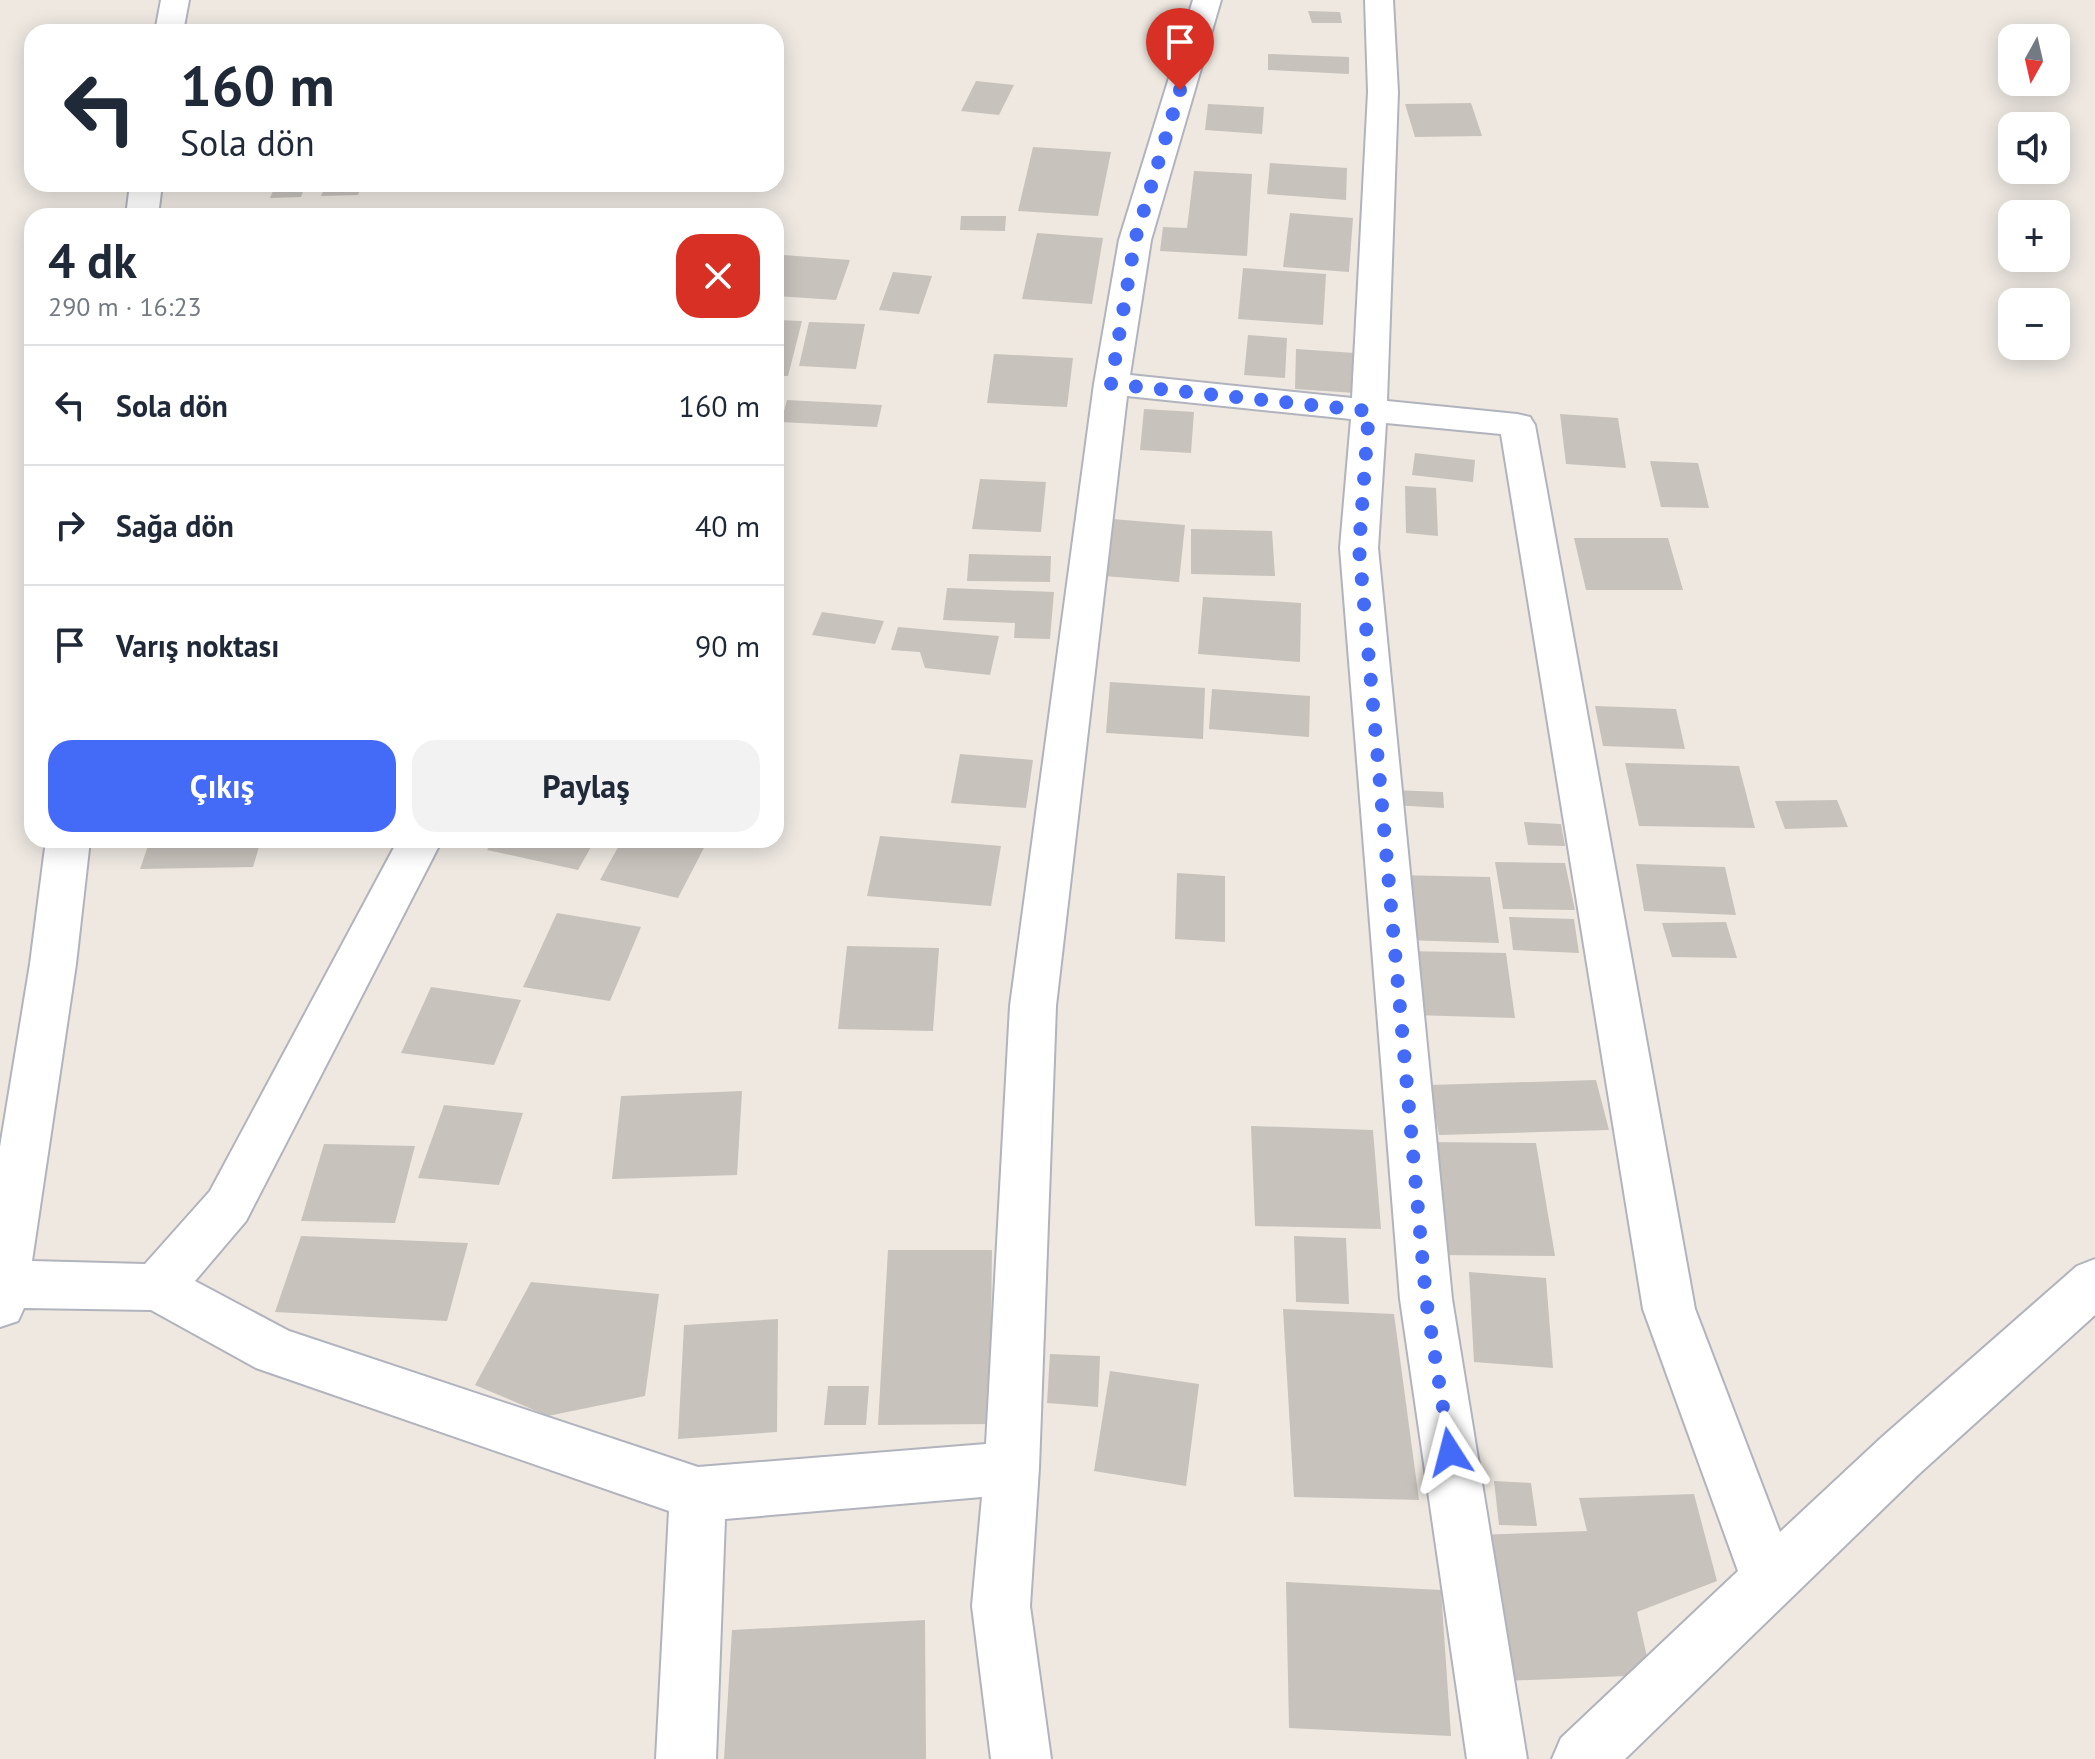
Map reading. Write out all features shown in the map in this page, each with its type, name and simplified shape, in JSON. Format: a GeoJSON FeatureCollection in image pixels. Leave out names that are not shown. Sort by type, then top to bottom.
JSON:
{"type":"FeatureCollection","features":[{"type":"Feature","properties":{"kind":"street"},"geometry":{"type":"LineString","coordinates":[[170,24],[175,0]]}},
{"type":"Feature","properties":{"kind":"street"},"geometry":{"type":"LineString","coordinates":[[1021,1759],[1001,1606],[1012,1468],[1033,1006],[1111,384],[1135,240],[1207,0]]}},
{"type":"Feature","properties":{"kind":"street"},"geometry":{"type":"LineString","coordinates":[[1379,0],[1383,92],[1369,411],[1359,548],[1426,1299],[1497,1759]]}},
{"type":"Feature","properties":{"kind":"street"},"geometry":{"type":"LineString","coordinates":[[1111,384],[1517,425],[1669,1309],[1770,1580]]}},
{"type":"Feature","properties":{"kind":"street"},"geometry":{"type":"LineString","coordinates":[[67,848],[53,964],[2,1294],[157,1287],[275,1351],[698,1494],[1012,1468]]}},
{"type":"Feature","properties":{"kind":"street"},"geometry":{"type":"LineString","coordinates":[[157,1287],[228,1206],[416,848]]}},
{"type":"Feature","properties":{"kind":"street"},"geometry":{"type":"LineString","coordinates":[[1582,1759],[1901,1455],[2095,1282]]}},
{"type":"Feature","properties":{"kind":"street"},"geometry":{"type":"LineString","coordinates":[[686,1759],[698,1494]]}},
{"type":"Feature","properties":{"kind":"building"},"geometry":{"type":"Polygon","coordinates":[[[1308,11],[1340,12],[1342,23],[1312,23],[1308,11]]]}},
{"type":"Feature","properties":{"kind":"building"},"geometry":{"type":"Polygon","coordinates":[[[1268,54],[1349,57],[1349,74],[1268,70],[1268,54]]]}},
{"type":"Feature","properties":{"kind":"building"},"geometry":{"type":"Polygon","coordinates":[[[976,81],[1014,85],[999,115],[961,111],[976,81]]]}},
{"type":"Feature","properties":{"kind":"building"},"geometry":{"type":"Polygon","coordinates":[[[1471,103],[1482,136],[1415,137],[1405,104],[1471,103]]]}},
{"type":"Feature","properties":{"kind":"building"},"geometry":{"type":"Polygon","coordinates":[[[1208,104],[1264,107],[1262,134],[1205,130],[1208,104]]]}},
{"type":"Feature","properties":{"kind":"building"},"geometry":{"type":"Polygon","coordinates":[[[1033,147],[1111,152],[1098,216],[1018,211],[1033,147]]]}},
{"type":"Feature","properties":{"kind":"building"},"geometry":{"type":"Polygon","coordinates":[[[1270,163],[1347,168],[1346,200],[1267,194],[1270,163]]]}},
{"type":"Feature","properties":{"kind":"building"},"geometry":{"type":"Polygon","coordinates":[[[1194,171],[1252,174],[1247,256],[1160,251],[1163,227],[1187,228],[1194,171]]]}},
{"type":"Feature","properties":{"kind":"building"},"geometry":{"type":"Polygon","coordinates":[[[273,192],[303,192],[301,197],[270,198],[273,192]]]}},
{"type":"Feature","properties":{"kind":"building"},"geometry":{"type":"Polygon","coordinates":[[[323,192],[359,192],[358,195],[321,196],[323,192]]]}},
{"type":"Feature","properties":{"kind":"building"},"geometry":{"type":"Polygon","coordinates":[[[1290,213],[1353,218],[1349,272],[1283,267],[1290,213]]]}},
{"type":"Feature","properties":{"kind":"building"},"geometry":{"type":"Polygon","coordinates":[[[961,216],[1006,216],[1005,231],[960,230],[961,216]]]}},
{"type":"Feature","properties":{"kind":"building"},"geometry":{"type":"Polygon","coordinates":[[[1037,233],[1103,238],[1092,304],[1022,299],[1037,233]]]}},
{"type":"Feature","properties":{"kind":"building"},"geometry":{"type":"Polygon","coordinates":[[[784,255],[850,260],[836,300],[784,297],[784,255]]]}},
{"type":"Feature","properties":{"kind":"building"},"geometry":{"type":"Polygon","coordinates":[[[1243,268],[1326,274],[1323,325],[1238,319],[1243,268]]]}},
{"type":"Feature","properties":{"kind":"building"},"geometry":{"type":"Polygon","coordinates":[[[893,272],[932,276],[919,314],[879,310],[893,272]]]}},
{"type":"Feature","properties":{"kind":"building"},"geometry":{"type":"Polygon","coordinates":[[[784,320],[802,321],[788,376],[784,376],[784,320]]]}},
{"type":"Feature","properties":{"kind":"building"},"geometry":{"type":"Polygon","coordinates":[[[809,322],[865,324],[856,369],[799,366],[809,322]]]}},
{"type":"Feature","properties":{"kind":"building"},"geometry":{"type":"Polygon","coordinates":[[[1248,335],[1287,338],[1285,378],[1244,375],[1248,335]]]}},
{"type":"Feature","properties":{"kind":"building"},"geometry":{"type":"Polygon","coordinates":[[[1296,349],[1355,353],[1355,393],[1295,389],[1296,349]]]}},
{"type":"Feature","properties":{"kind":"building"},"geometry":{"type":"Polygon","coordinates":[[[994,354],[1073,358],[1067,407],[987,403],[994,354]]]}},
{"type":"Feature","properties":{"kind":"building"},"geometry":{"type":"Polygon","coordinates":[[[787,400],[882,405],[877,427],[784,422],[787,400]]]}},
{"type":"Feature","properties":{"kind":"building"},"geometry":{"type":"Polygon","coordinates":[[[1144,409],[1194,412],[1191,453],[1140,450],[1144,409]]]}},
{"type":"Feature","properties":{"kind":"building"},"geometry":{"type":"Polygon","coordinates":[[[1560,414],[1618,418],[1626,468],[1566,464],[1560,414]]]}},
{"type":"Feature","properties":{"kind":"building"},"geometry":{"type":"Polygon","coordinates":[[[1415,453],[1475,460],[1473,482],[1412,475],[1415,453]]]}},
{"type":"Feature","properties":{"kind":"building"},"geometry":{"type":"Polygon","coordinates":[[[1650,461],[1698,463],[1709,508],[1661,507],[1650,461]]]}},
{"type":"Feature","properties":{"kind":"building"},"geometry":{"type":"Polygon","coordinates":[[[980,479],[1046,482],[1041,532],[972,529],[980,479]]]}},
{"type":"Feature","properties":{"kind":"building"},"geometry":{"type":"Polygon","coordinates":[[[1405,486],[1436,488],[1438,536],[1406,533],[1405,486]]]}},
{"type":"Feature","properties":{"kind":"building"},"geometry":{"type":"Polygon","coordinates":[[[1112,519],[1185,525],[1179,582],[1104,576],[1112,519]]]}},
{"type":"Feature","properties":{"kind":"building"},"geometry":{"type":"Polygon","coordinates":[[[1191,529],[1272,531],[1275,576],[1191,574],[1191,529]]]}},
{"type":"Feature","properties":{"kind":"building"},"geometry":{"type":"Polygon","coordinates":[[[1574,538],[1668,538],[1683,590],[1586,590],[1574,538]]]}},
{"type":"Feature","properties":{"kind":"building"},"geometry":{"type":"Polygon","coordinates":[[[969,554],[1051,556],[1050,582],[967,581],[969,554]]]}},
{"type":"Feature","properties":{"kind":"building"},"geometry":{"type":"Polygon","coordinates":[[[947,588],[1054,592],[1050,639],[1014,638],[1015,623],[943,620],[947,588]]]}},
{"type":"Feature","properties":{"kind":"building"},"geometry":{"type":"Polygon","coordinates":[[[1203,597],[1301,603],[1300,662],[1198,654],[1203,597]]]}},
{"type":"Feature","properties":{"kind":"building"},"geometry":{"type":"Polygon","coordinates":[[[822,612],[884,621],[875,644],[812,635],[822,612]]]}},
{"type":"Feature","properties":{"kind":"building"},"geometry":{"type":"Polygon","coordinates":[[[898,627],[999,636],[990,675],[925,668],[920,652],[891,650],[898,627]]]}},
{"type":"Feature","properties":{"kind":"building"},"geometry":{"type":"Polygon","coordinates":[[[1110,682],[1205,688],[1203,739],[1106,733],[1110,682]]]}},
{"type":"Feature","properties":{"kind":"building"},"geometry":{"type":"Polygon","coordinates":[[[1212,689],[1310,696],[1309,737],[1209,729],[1212,689]]]}},
{"type":"Feature","properties":{"kind":"building"},"geometry":{"type":"Polygon","coordinates":[[[1595,706],[1676,709],[1685,749],[1603,746],[1595,706]]]}},
{"type":"Feature","properties":{"kind":"building"},"geometry":{"type":"Polygon","coordinates":[[[960,754],[1033,760],[1026,808],[951,803],[960,754]]]}},
{"type":"Feature","properties":{"kind":"building"},"geometry":{"type":"Polygon","coordinates":[[[1625,763],[1739,766],[1755,828],[1639,826],[1625,763]]]}},
{"type":"Feature","properties":{"kind":"building"},"geometry":{"type":"Polygon","coordinates":[[[1392,790],[1443,792],[1444,808],[1392,805],[1392,790]]]}},
{"type":"Feature","properties":{"kind":"building"},"geometry":{"type":"Polygon","coordinates":[[[1837,800],[1848,827],[1785,829],[1775,801],[1837,800]]]}},
{"type":"Feature","properties":{"kind":"building"},"geometry":{"type":"Polygon","coordinates":[[[1524,822],[1561,824],[1565,846],[1528,845],[1524,822]]]}},
{"type":"Feature","properties":{"kind":"building"},"geometry":{"type":"Polygon","coordinates":[[[880,836],[1001,846],[991,906],[867,896],[880,836]]]}},
{"type":"Feature","properties":{"kind":"building"},"geometry":{"type":"Polygon","coordinates":[[[147,848],[259,848],[253,867],[140,869],[147,848]]]}},
{"type":"Feature","properties":{"kind":"building"},"geometry":{"type":"Polygon","coordinates":[[[488,848],[590,848],[578,870],[487,850],[488,848]]]}},
{"type":"Feature","properties":{"kind":"building"},"geometry":{"type":"Polygon","coordinates":[[[618,848],[704,848],[678,898],[600,880],[618,848]]]}},
{"type":"Feature","properties":{"kind":"building"},"geometry":{"type":"Polygon","coordinates":[[[1495,862],[1565,863],[1575,910],[1503,909],[1495,862]]]}},
{"type":"Feature","properties":{"kind":"building"},"geometry":{"type":"Polygon","coordinates":[[[1636,864],[1725,867],[1736,915],[1644,911],[1636,864]]]}},
{"type":"Feature","properties":{"kind":"building"},"geometry":{"type":"Polygon","coordinates":[[[1177,873],[1225,876],[1225,942],[1175,939],[1177,873]]]}},
{"type":"Feature","properties":{"kind":"building"},"geometry":{"type":"Polygon","coordinates":[[[1396,875],[1490,877],[1499,943],[1402,940],[1396,875]]]}},
{"type":"Feature","properties":{"kind":"building"},"geometry":{"type":"Polygon","coordinates":[[[557,913],[641,927],[610,1001],[523,987],[557,913]]]}},
{"type":"Feature","properties":{"kind":"building"},"geometry":{"type":"Polygon","coordinates":[[[1509,917],[1574,919],[1579,953],[1513,950],[1509,917]]]}},
{"type":"Feature","properties":{"kind":"building"},"geometry":{"type":"Polygon","coordinates":[[[1726,922],[1737,958],[1672,957],[1662,923],[1726,922]]]}},
{"type":"Feature","properties":{"kind":"building"},"geometry":{"type":"Polygon","coordinates":[[[847,946],[939,948],[933,1031],[838,1029],[847,946]]]}},
{"type":"Feature","properties":{"kind":"building"},"geometry":{"type":"Polygon","coordinates":[[[1405,951],[1506,953],[1515,1018],[1412,1015],[1405,951]]]}},
{"type":"Feature","properties":{"kind":"building"},"geometry":{"type":"Polygon","coordinates":[[[431,987],[521,1000],[494,1065],[401,1053],[431,987]]]}},
{"type":"Feature","properties":{"kind":"building"},"geometry":{"type":"Polygon","coordinates":[[[1596,1080],[1609,1130],[1439,1135],[1430,1085],[1596,1080]]]}},
{"type":"Feature","properties":{"kind":"building"},"geometry":{"type":"Polygon","coordinates":[[[742,1091],[737,1175],[612,1179],[621,1096],[742,1091]]]}},
{"type":"Feature","properties":{"kind":"building"},"geometry":{"type":"Polygon","coordinates":[[[444,1105],[523,1113],[499,1185],[418,1178],[444,1105]]]}},
{"type":"Feature","properties":{"kind":"building"},"geometry":{"type":"Polygon","coordinates":[[[1251,1126],[1373,1130],[1381,1229],[1255,1226],[1251,1126]]]}},
{"type":"Feature","properties":{"kind":"building"},"geometry":{"type":"Polygon","coordinates":[[[1426,1142],[1536,1143],[1555,1256],[1441,1255],[1426,1142]]]}},
{"type":"Feature","properties":{"kind":"building"},"geometry":{"type":"Polygon","coordinates":[[[324,1144],[415,1146],[395,1223],[301,1221],[324,1144]]]}},
{"type":"Feature","properties":{"kind":"building"},"geometry":{"type":"Polygon","coordinates":[[[301,1236],[468,1243],[447,1321],[275,1312],[301,1236]]]}},
{"type":"Feature","properties":{"kind":"building"},"geometry":{"type":"Polygon","coordinates":[[[1294,1236],[1346,1238],[1349,1304],[1296,1302],[1294,1236]]]}},
{"type":"Feature","properties":{"kind":"building"},"geometry":{"type":"Polygon","coordinates":[[[888,1250],[992,1250],[990,1424],[878,1425],[888,1250]]]}},
{"type":"Feature","properties":{"kind":"building"},"geometry":{"type":"Polygon","coordinates":[[[1469,1272],[1546,1278],[1553,1368],[1474,1362],[1469,1272]]]}},
{"type":"Feature","properties":{"kind":"building"},"geometry":{"type":"Polygon","coordinates":[[[531,1282],[659,1294],[645,1396],[548,1416],[475,1385],[531,1282]]]}},
{"type":"Feature","properties":{"kind":"building"},"geometry":{"type":"Polygon","coordinates":[[[1283,1309],[1394,1314],[1419,1500],[1294,1497],[1283,1309]]]}},
{"type":"Feature","properties":{"kind":"building"},"geometry":{"type":"Polygon","coordinates":[[[778,1319],[777,1432],[678,1439],[684,1325],[778,1319]]]}},
{"type":"Feature","properties":{"kind":"building"},"geometry":{"type":"Polygon","coordinates":[[[1050,1354],[1100,1356],[1098,1407],[1047,1403],[1050,1354]]]}},
{"type":"Feature","properties":{"kind":"building"},"geometry":{"type":"Polygon","coordinates":[[[1110,1371],[1199,1384],[1186,1486],[1094,1471],[1110,1371]]]}},
{"type":"Feature","properties":{"kind":"building"},"geometry":{"type":"Polygon","coordinates":[[[828,1386],[869,1386],[866,1425],[824,1425],[828,1386]]]}},
{"type":"Feature","properties":{"kind":"building"},"geometry":{"type":"Polygon","coordinates":[[[1494,1481],[1531,1483],[1537,1526],[1499,1525],[1494,1481]]]}},
{"type":"Feature","properties":{"kind":"building"},"geometry":{"type":"Polygon","coordinates":[[[1694,1494],[1717,1581],[1637,1612],[1651,1675],[1503,1681],[1476,1535],[1587,1531],[1579,1498],[1694,1494]]]}},
{"type":"Feature","properties":{"kind":"building"},"geometry":{"type":"Polygon","coordinates":[[[1286,1582],[1441,1590],[1451,1736],[1289,1728],[1286,1582]]]}},
{"type":"Feature","properties":{"kind":"building"},"geometry":{"type":"Polygon","coordinates":[[[925,1620],[926,1759],[724,1759],[732,1630],[925,1620]]]}},
{"type":"Feature","properties":{"kind":"route"},"geometry":{"type":"LineString","coordinates":[[1180,90],[1135,240],[1111,384],[1369,411],[1359,548],[1426,1299],[1450,1452]]}}]}
